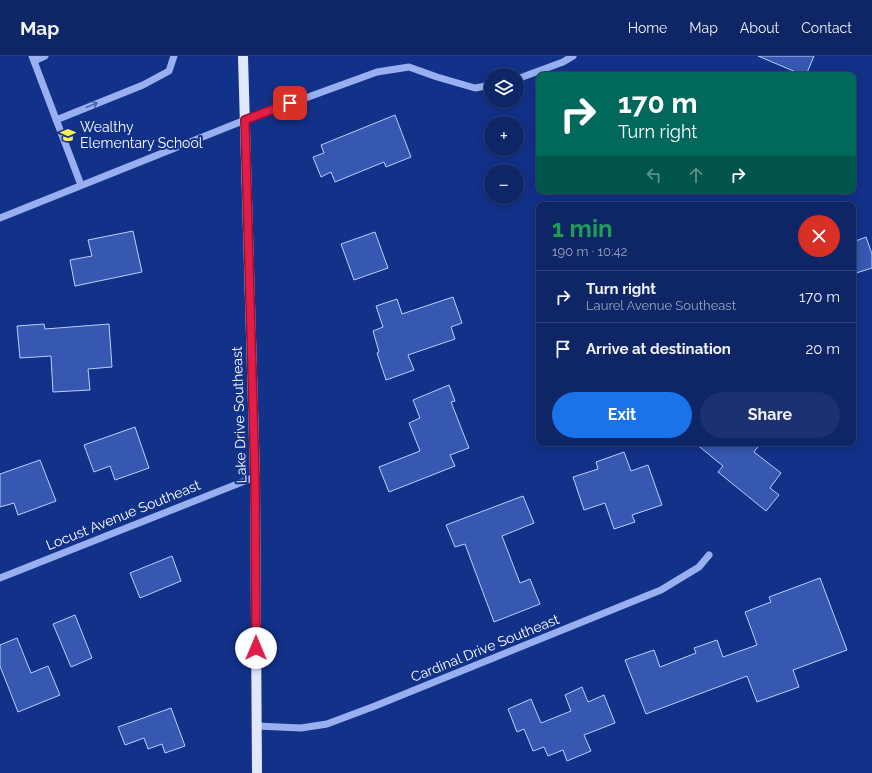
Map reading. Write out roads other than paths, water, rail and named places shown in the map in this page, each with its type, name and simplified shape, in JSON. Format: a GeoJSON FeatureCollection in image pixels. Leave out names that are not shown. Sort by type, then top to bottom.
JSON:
{"type":"FeatureCollection","features":[{"type":"Feature","properties":{"kind":"main road","name":"Lake Drive Southeast"},"geometry":{"type":"LineString","coordinates":[[242,56],[255,477],[257,773]]}},
{"type":"Feature","properties":{"kind":"street"},"geometry":{"type":"LineString","coordinates":[[45,56],[33,58],[81,185]]}},
{"type":"Feature","properties":{"kind":"street"},"geometry":{"type":"LineString","coordinates":[[56,120],[143,85],[169,72],[174,56]]}},
{"type":"Feature","properties":{"kind":"street"},"geometry":{"type":"LineString","coordinates":[[536,72],[564,62],[573,56]]}},
{"type":"Feature","properties":{"kind":"street"},"geometry":{"type":"LineString","coordinates":[[0,218],[245,120],[377,72],[409,67],[475,88],[484,86]]}},
{"type":"Feature","properties":{"kind":"street"},"geometry":{"type":"LineString","coordinates":[[524,76],[536,72]]}},
{"type":"Feature","properties":{"kind":"street","name":"Locust Avenue Southeast"},"geometry":{"type":"LineString","coordinates":[[0,578],[255,477]]}},
{"type":"Feature","properties":{"kind":"street","name":"Cardinal Drive Southeast"},"geometry":{"type":"LineString","coordinates":[[257,726],[301,728],[334,722],[661,590],[699,567],[709,555]]}},
{"type":"Feature","properties":{"kind":"place","name":"Wealthy Elementary School"},"geometry":{"type":"Point","coordinates":[68,135]}}]}
